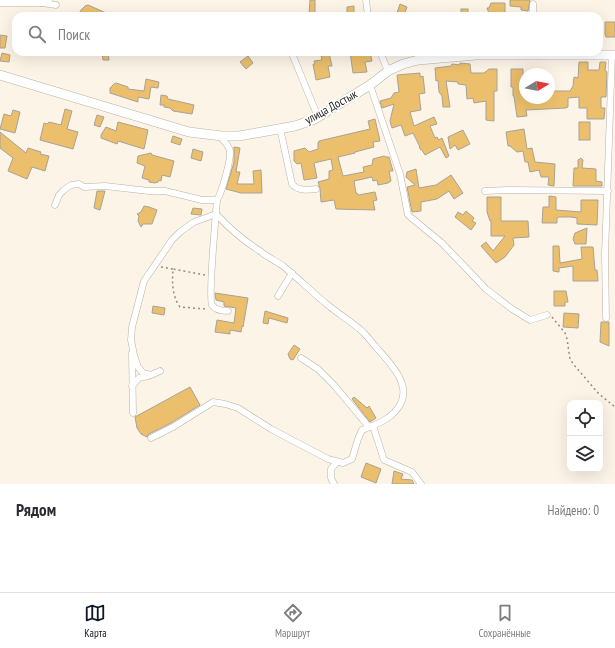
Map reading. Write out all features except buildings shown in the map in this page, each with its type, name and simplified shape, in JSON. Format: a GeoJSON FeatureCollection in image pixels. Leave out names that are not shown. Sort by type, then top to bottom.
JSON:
{"type":"FeatureCollection","features":[{"type":"Feature","properties":{"kind":"main road","name":"улица Достык"},"geometry":{"type":"LineString","coordinates":[[603,55],[614,55]]}},
{"type":"Feature","properties":{"kind":"main road","name":"улица Достык"},"geometry":{"type":"LineString","coordinates":[[0,75],[189,132],[219,136],[239,136],[295,126],[318,117],[370,85],[388,71],[403,64],[418,60],[463,56]]}},
{"type":"Feature","properties":{"kind":"street"},"geometry":{"type":"LineString","coordinates":[[42,3],[48,0]]}},
{"type":"Feature","properties":{"kind":"street"},"geometry":{"type":"LineString","coordinates":[[366,0],[368,12]]}},
{"type":"Feature","properties":{"kind":"street"},"geometry":{"type":"LineString","coordinates":[[0,3],[42,3],[56,5]]}},
{"type":"Feature","properties":{"kind":"street"},"geometry":{"type":"LineString","coordinates":[[533,4],[533,12]]}},
{"type":"Feature","properties":{"kind":"street"},"geometry":{"type":"LineString","coordinates":[[606,318],[605,254],[614,55]]}},
{"type":"Feature","properties":{"kind":"street"},"geometry":{"type":"LineString","coordinates":[[293,56],[318,117]]}},
{"type":"Feature","properties":{"kind":"street"},"geometry":{"type":"LineString","coordinates":[[382,56],[388,71]]}},
{"type":"Feature","properties":{"kind":"street"},"geometry":{"type":"LineString","coordinates":[[370,85],[400,174],[408,215],[442,243],[486,289],[512,309],[530,320],[547,315]]}},
{"type":"Feature","properties":{"kind":"street"},"geometry":{"type":"LineString","coordinates":[[280,128],[292,184],[296,188],[308,190],[316,189]]}},
{"type":"Feature","properties":{"kind":"street"},"geometry":{"type":"LineString","coordinates":[[219,136],[230,151],[216,214],[210,299],[212,305],[216,309],[228,311]]}},
{"type":"Feature","properties":{"kind":"street"},"geometry":{"type":"LineString","coordinates":[[55,205],[59,195],[64,190],[71,185],[79,184],[84,187],[105,186],[149,191],[165,191],[202,200],[218,200]]}},
{"type":"Feature","properties":{"kind":"street"},"geometry":{"type":"LineString","coordinates":[[485,191],[608,190],[615,188]]}},
{"type":"Feature","properties":{"kind":"street"},"geometry":{"type":"LineString","coordinates":[[133,413],[132,327],[144,281],[172,240],[180,232],[194,222],[216,214]]}},
{"type":"Feature","properties":{"kind":"street"},"geometry":{"type":"LineString","coordinates":[[216,214],[239,236],[260,252],[282,265],[330,307],[364,332],[399,376],[403,391],[401,404],[389,418],[383,422],[362,430]]}},
{"type":"Feature","properties":{"kind":"street"},"geometry":{"type":"LineString","coordinates":[[278,296],[292,274]]}},
{"type":"Feature","properties":{"kind":"street"},"geometry":{"type":"LineString","coordinates":[[131,340],[138,367],[143,374],[151,375]]}},
{"type":"Feature","properties":{"kind":"street"},"geometry":{"type":"LineString","coordinates":[[301,358],[318,369],[334,385],[363,420],[371,426],[384,460],[412,472],[421,484]]}},
{"type":"Feature","properties":{"kind":"street"},"geometry":{"type":"LineString","coordinates":[[132,386],[139,378],[160,371]]}},
{"type":"Feature","properties":{"kind":"street"},"geometry":{"type":"LineString","coordinates":[[151,438],[178,424],[213,402],[238,408],[271,429],[328,459],[343,463],[352,459],[362,430],[363,420]]}},
{"type":"Feature","properties":{"kind":"street"},"geometry":{"type":"LineString","coordinates":[[334,484],[331,478],[330,469],[337,462]]}},
{"type":"Feature","properties":{"kind":"path"},"geometry":{"type":"LineString","coordinates":[[155,265],[211,277]]}},
{"type":"Feature","properties":{"kind":"path"},"geometry":{"type":"LineString","coordinates":[[173,269],[174,293],[176,301],[180,307],[216,309]]}},
{"type":"Feature","properties":{"kind":"path"},"geometry":{"type":"LineString","coordinates":[[547,315],[551,316],[565,333],[570,359],[574,365],[599,394],[615,407]]}}]}
